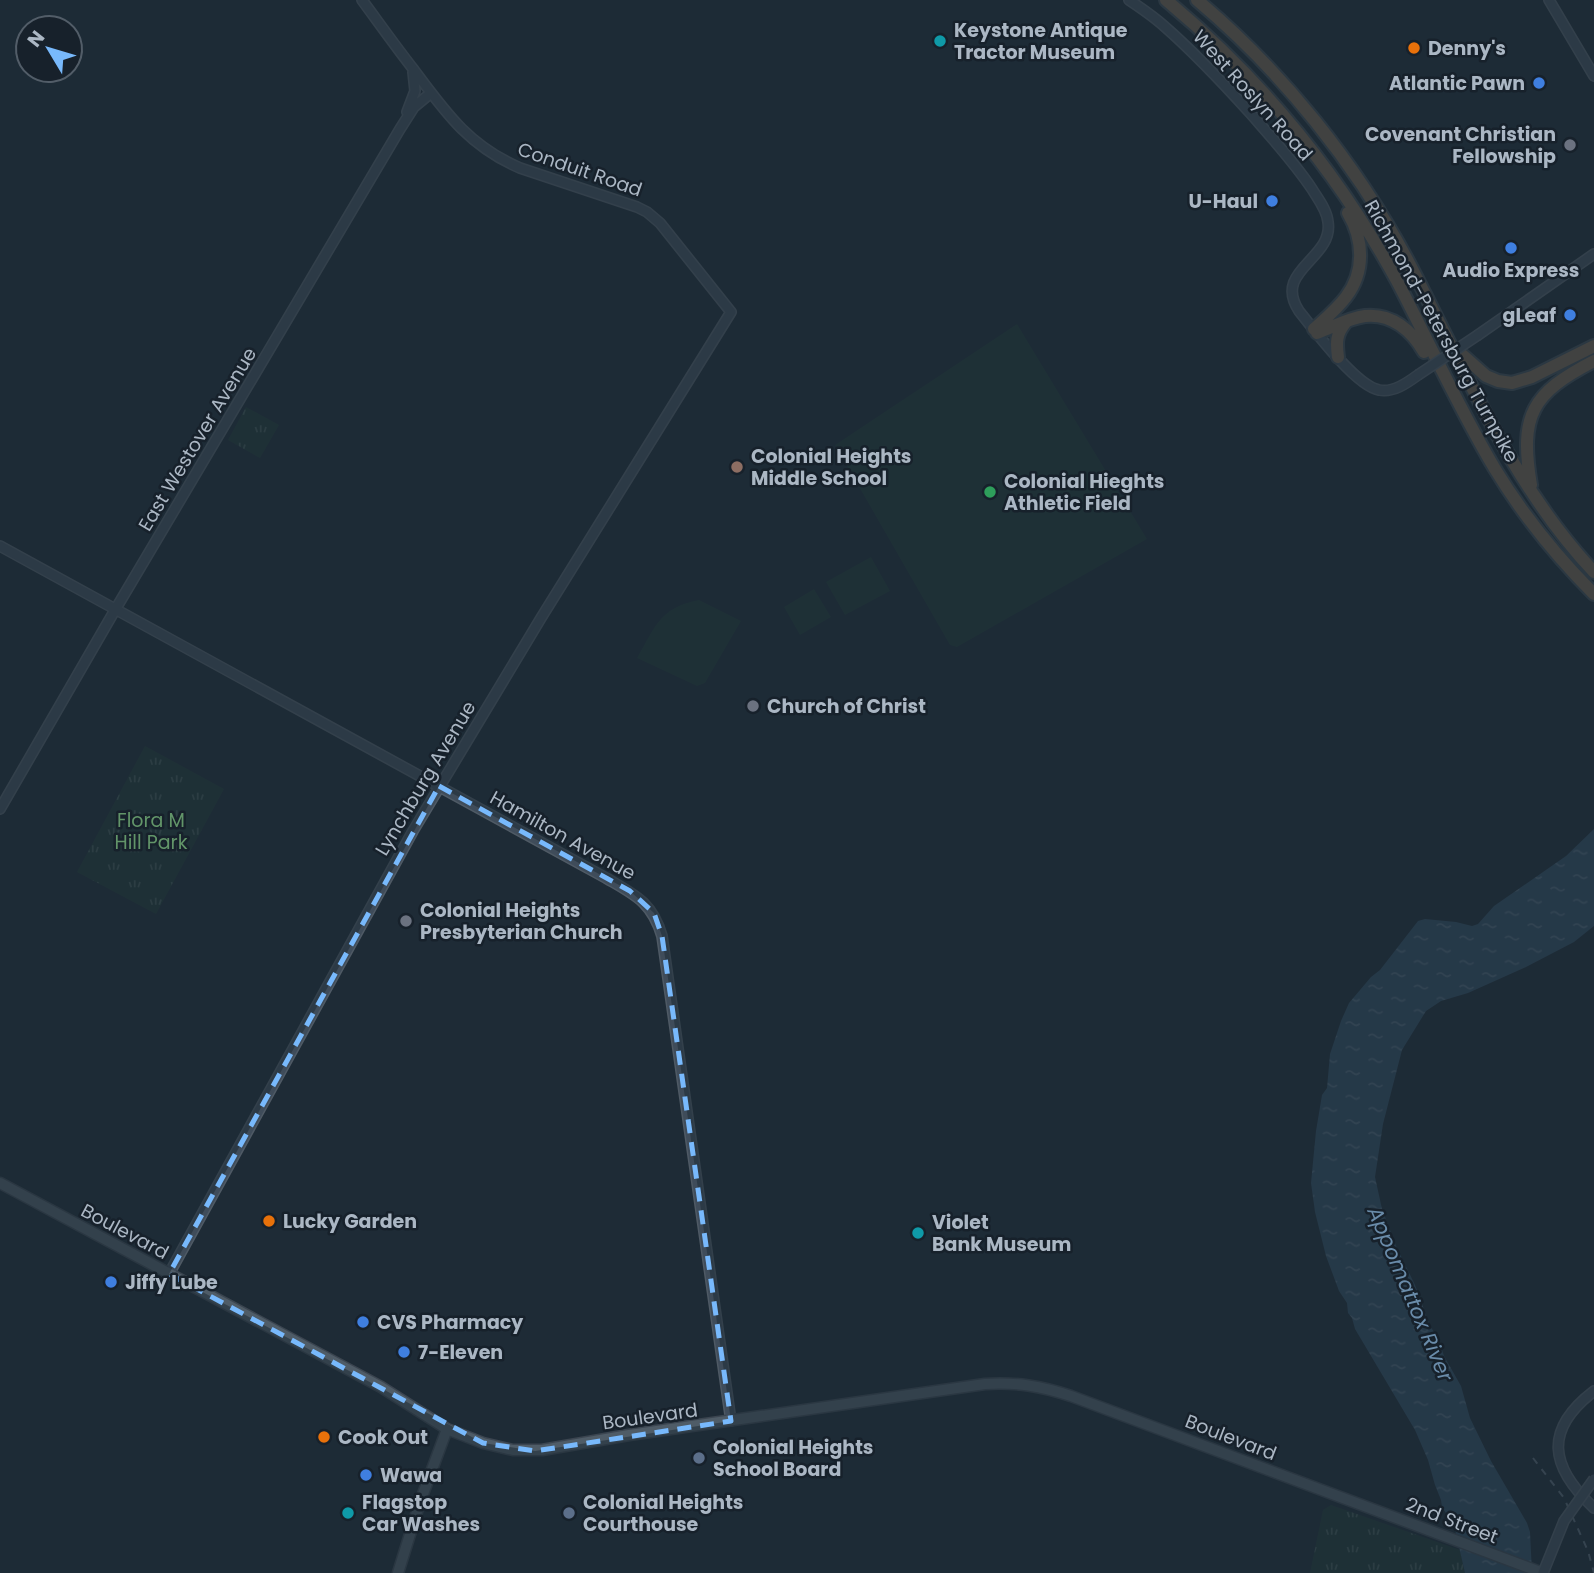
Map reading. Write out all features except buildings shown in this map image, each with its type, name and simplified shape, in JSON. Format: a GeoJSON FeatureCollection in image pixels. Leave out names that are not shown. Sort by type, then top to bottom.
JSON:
{"type":"FeatureCollection","features":[{"type":"Feature","properties":{"kind":"highway","name":"Richmond-Petersburg Turnpike"},"geometry":{"type":"LineString","coordinates":[[1166,0],[1260,88],[1326,170],[1396,280],[1494,468],[1548,544],[1594,594]]}},
{"type":"Feature","properties":{"kind":"highway","name":"Richmond-Petersburg Turnpike"},"geometry":{"type":"LineString","coordinates":[[1197,0],[1275,74],[1308,113],[1366,191],[1393,235],[1500,438],[1532,492],[1563,536],[1594,572]]}},
{"type":"Feature","properties":{"kind":"highway"},"geometry":{"type":"LineString","coordinates":[[1316,331],[1346,297],[1356,280],[1360,263],[1358,235],[1347,212],[1331,189],[1326,170]]}},
{"type":"Feature","properties":{"kind":"highway"},"geometry":{"type":"LineString","coordinates":[[1316,331],[1369,316],[1396,322],[1418,341],[1423,352],[1448,383]]}},
{"type":"Feature","properties":{"kind":"highway"},"geometry":{"type":"LineString","coordinates":[[1338,357],[1337,337],[1346,322]]}},
{"type":"Feature","properties":{"kind":"highway"},"geometry":{"type":"LineString","coordinates":[[1450,344],[1486,376],[1511,383],[1532,377],[1594,346]]}},
{"type":"Feature","properties":{"kind":"highway"},"geometry":{"type":"LineString","coordinates":[[1532,492],[1526,448],[1527,429],[1534,410],[1555,384],[1594,361]]}},
{"type":"Feature","properties":{"kind":"main road","name":"Boulevard"},"geometry":{"type":"LineString","coordinates":[[0,1183],[382,1387],[447,1429],[500,1448],[535,1451],[985,1384],[1038,1385],[1349,1500]]}},
{"type":"Feature","properties":{"kind":"main road"},"geometry":{"type":"LineString","coordinates":[[398,1573],[447,1429]]}},
{"type":"Feature","properties":{"kind":"main road","name":"2nd Street"},"geometry":{"type":"LineString","coordinates":[[1349,1500],[1543,1573]]}},
{"type":"Feature","properties":{"kind":"street","name":"Conduit Road"},"geometry":{"type":"LineString","coordinates":[[362,0],[463,132],[486,151],[520,168],[647,212],[660,223],[731,312]]}},
{"type":"Feature","properties":{"kind":"street","name":"West Roslyn Road"},"geometry":{"type":"LineString","coordinates":[[1129,0],[1163,24],[1217,76],[1282,149],[1326,212],[1329,226],[1326,239],[1320,250],[1297,275],[1292,291],[1296,305],[1316,331],[1360,381],[1370,387],[1379,391],[1397,388],[1594,254]]}},
{"type":"Feature","properties":{"kind":"street"},"geometry":{"type":"LineString","coordinates":[[1549,0],[1594,76]]}},
{"type":"Feature","properties":{"kind":"street"},"geometry":{"type":"LineString","coordinates":[[400,129],[415,91],[411,67]]}},
{"type":"Feature","properties":{"kind":"street","name":"East Westover Avenue"},"geometry":{"type":"LineString","coordinates":[[0,809],[400,129],[414,107],[431,93]]}},
{"type":"Feature","properties":{"kind":"street","name":"Lynchburg Avenue"},"geometry":{"type":"LineString","coordinates":[[169,1274],[439,786],[731,312]]}},
{"type":"Feature","properties":{"kind":"street","name":"Hamilton Avenue"},"geometry":{"type":"LineString","coordinates":[[0,545],[630,891],[646,904],[654,914],[662,936],[731,1421]]}},
{"type":"Feature","properties":{"kind":"street"},"geometry":{"type":"LineString","coordinates":[[1594,1391],[1567,1417],[1558,1445],[1564,1473],[1594,1508]]}},
{"type":"Feature","properties":{"kind":"street"},"geometry":{"type":"LineString","coordinates":[[1543,1573],[1564,1521],[1594,1479]]}},
{"type":"Feature","properties":{"kind":"highlighted area"},"geometry":{"type":"Polygon","coordinates":[[[439,786],[630,891],[654,913],[662,936],[731,1421],[535,1451],[483,1443],[169,1274],[439,786]]]}},
{"type":"Feature","properties":{"kind":"green space","name":"Colonial Hieghts Athletic Field"},"geometry":{"type":"Polygon","coordinates":[[[1017,324],[1147,539],[957,647],[950,645],[835,445],[1017,324]]]}},
{"type":"Feature","properties":{"kind":"green space"},"geometry":{"type":"Polygon","coordinates":[[[246,407],[279,425],[260,458],[228,440],[246,407]]]}},
{"type":"Feature","properties":{"kind":"green space"},"geometry":{"type":"Polygon","coordinates":[[[871,557],[890,591],[845,615],[826,582],[871,557]]]}},
{"type":"Feature","properties":{"kind":"green space"},"geometry":{"type":"Polygon","coordinates":[[[814,589],[831,617],[800,635],[784,607],[814,589]]]}},
{"type":"Feature","properties":{"kind":"green space"},"geometry":{"type":"Polygon","coordinates":[[[699,600],[741,621],[705,683],[697,686],[637,658],[654,628],[667,613],[686,603],[699,600]]]}},
{"type":"Feature","properties":{"kind":"green space","name":"Flora M Hill Park"},"geometry":{"type":"Polygon","coordinates":[[[145,746],[224,789],[156,914],[77,872],[145,746]]]}},
{"type":"Feature","properties":{"kind":"green space"},"geometry":{"type":"Polygon","coordinates":[[[1331,1505],[1460,1550],[1465,1573],[1310,1573],[1323,1510],[1331,1505]]]}},
{"type":"Feature","properties":{"kind":"water","name":"Appomattox River"},"geometry":{"type":"Polygon","coordinates":[[[1594,829],[1594,926],[1574,942],[1526,967],[1468,993],[1441,1001],[1426,1011],[1402,1050],[1383,1124],[1375,1177],[1382,1209],[1430,1326],[1461,1386],[1470,1418],[1530,1532],[1532,1573],[1465,1573],[1454,1525],[1442,1507],[1428,1460],[1415,1430],[1355,1329],[1347,1303],[1339,1291],[1326,1256],[1311,1183],[1322,1095],[1327,1088],[1330,1054],[1349,1003],[1380,970],[1418,921],[1425,919],[1472,926],[1478,924],[1494,906],[1566,856],[1594,829]]]}},
{"type":"Feature","properties":{"kind":"railway"},"geometry":{"type":"LineString","coordinates":[[1533,1458],[1564,1498],[1588,1551],[1594,1573]]}},
{"type":"Feature","properties":{"kind":"place","name":"Keystone Antique Tractor Museum"},"geometry":{"type":"Point","coordinates":[940,41]}},
{"type":"Feature","properties":{"kind":"place","name":"Denny's"},"geometry":{"type":"Point","coordinates":[1414,48]}},
{"type":"Feature","properties":{"kind":"place","name":"Atlantic Pawn"},"geometry":{"type":"Point","coordinates":[1539,83]}},
{"type":"Feature","properties":{"kind":"place","name":"Covenant Christian Fellowship"},"geometry":{"type":"Point","coordinates":[1570,145]}},
{"type":"Feature","properties":{"kind":"place","name":"U-Haul"},"geometry":{"type":"Point","coordinates":[1272,201]}},
{"type":"Feature","properties":{"kind":"place","name":"Audio Express"},"geometry":{"type":"Point","coordinates":[1511,248]}},
{"type":"Feature","properties":{"kind":"place","name":"gLeaf"},"geometry":{"type":"Point","coordinates":[1570,315]}},
{"type":"Feature","properties":{"kind":"place","name":"Colonial Heights Middle School"},"geometry":{"type":"Point","coordinates":[737,467]}},
{"type":"Feature","properties":{"kind":"place","name":"Colonial Hieghts Athletic Field"},"geometry":{"type":"Point","coordinates":[990,492]}},
{"type":"Feature","properties":{"kind":"place","name":"Church of Christ"},"geometry":{"type":"Point","coordinates":[753,706]}},
{"type":"Feature","properties":{"kind":"place","name":"Colonial Heights Presbyterian Church"},"geometry":{"type":"Point","coordinates":[406,921]}},
{"type":"Feature","properties":{"kind":"place","name":"Lucky Garden"},"geometry":{"type":"Point","coordinates":[269,1221]}},
{"type":"Feature","properties":{"kind":"place","name":"Violet Bank Museum"},"geometry":{"type":"Point","coordinates":[918,1233]}},
{"type":"Feature","properties":{"kind":"place","name":"Jiffy Lube"},"geometry":{"type":"Point","coordinates":[111,1282]}},
{"type":"Feature","properties":{"kind":"place","name":"CVS Pharmacy"},"geometry":{"type":"Point","coordinates":[363,1322]}},
{"type":"Feature","properties":{"kind":"place","name":"7-Eleven"},"geometry":{"type":"Point","coordinates":[404,1352]}},
{"type":"Feature","properties":{"kind":"place","name":"Cook Out"},"geometry":{"type":"Point","coordinates":[324,1437]}},
{"type":"Feature","properties":{"kind":"place","name":"Colonial Heights School Board"},"geometry":{"type":"Point","coordinates":[699,1458]}},
{"type":"Feature","properties":{"kind":"place","name":"Wawa"},"geometry":{"type":"Point","coordinates":[366,1475]}},
{"type":"Feature","properties":{"kind":"place","name":"Flagstop Car Washes"},"geometry":{"type":"Point","coordinates":[348,1513]}},
{"type":"Feature","properties":{"kind":"place","name":"Colonial Heights Courthouse"},"geometry":{"type":"Point","coordinates":[569,1513]}}]}
